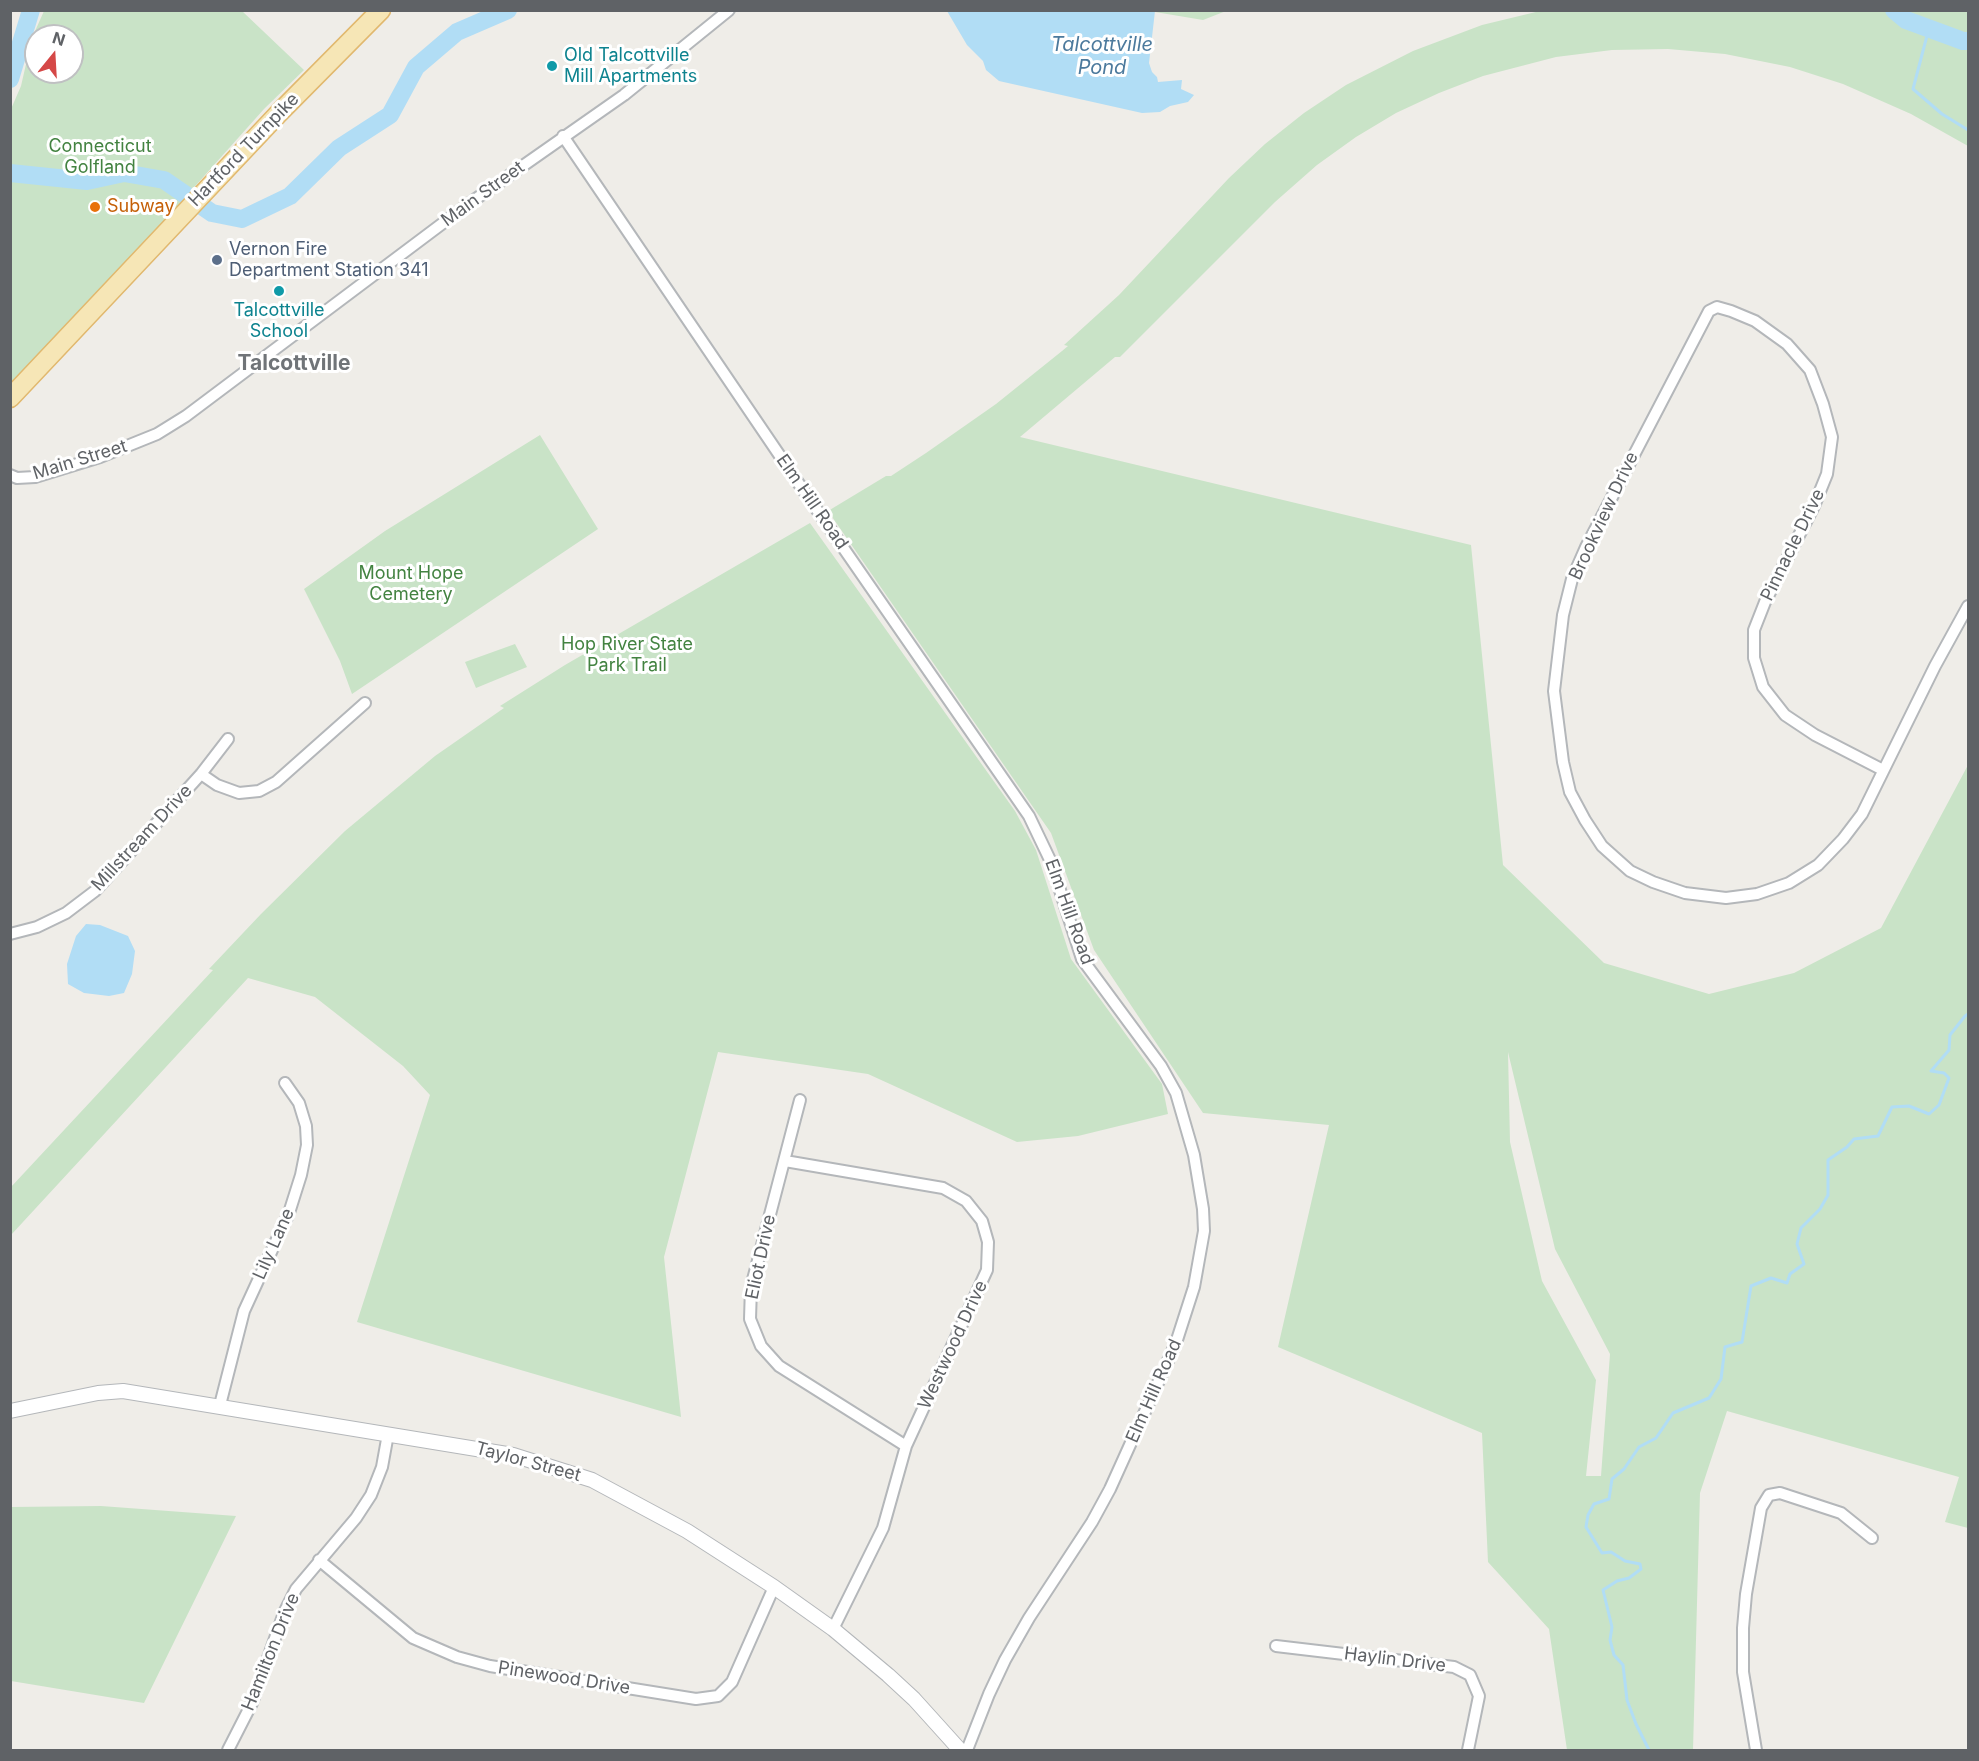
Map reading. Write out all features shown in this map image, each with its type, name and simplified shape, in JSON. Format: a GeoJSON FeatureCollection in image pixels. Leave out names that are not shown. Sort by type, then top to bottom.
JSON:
{"type":"FeatureCollection","features":[{"type":"Feature","properties":{"kind":"main road","name":"Hartford Turnpike"},"geometry":{"type":"LineString","coordinates":[[10,398],[381,10]]}},
{"type":"Feature","properties":{"kind":"street","name":"Main Street"},"geometry":{"type":"LineString","coordinates":[[10,475],[17,478],[35,477],[100,457],[156,434],[186,416],[467,205],[624,95],[729,10]]}},
{"type":"Feature","properties":{"kind":"street","name":"Elm Hill Road"},"geometry":{"type":"LineString","coordinates":[[563,136],[814,506],[1029,816],[1051,862],[1082,959],[1161,1066],[1176,1093],[1194,1155],[1203,1209],[1204,1232],[1194,1287],[1176,1343],[1110,1489],[1005,1660],[967,1750]]}},
{"type":"Feature","properties":{"kind":"street","name":"Brookview Drive"},"geometry":{"type":"LineString","coordinates":[[1717,307],[1709,311],[1705,317],[1586,547],[1572,579],[1563,615],[1554,691],[1557,727],[1570,792],[1602,846],[1630,871],[1653,882],[1685,893],[1726,898],[1757,894],[1789,883],[1818,865],[1843,839],[1862,814],[1935,666],[1968,606]]}},
{"type":"Feature","properties":{"kind":"street","name":"Pinnacle Drive"},"geometry":{"type":"LineString","coordinates":[[1717,307],[1755,321],[1787,344],[1803,362],[1810,370],[1832,437],[1827,474],[1814,506],[1765,602],[1754,630],[1754,658],[1763,687],[1785,715],[1815,735],[1883,770]]}},
{"type":"Feature","properties":{"kind":"street"},"geometry":{"type":"LineString","coordinates":[[201,774],[217,785],[239,793],[259,791],[276,782],[365,703]]}},
{"type":"Feature","properties":{"kind":"street","name":"Millstream Drive"},"geometry":{"type":"LineString","coordinates":[[10,934],[37,927],[66,913],[95,891],[201,774],[228,739]]}},
{"type":"Feature","properties":{"kind":"street","name":"Lily Lane"},"geometry":{"type":"LineString","coordinates":[[220,1406],[244,1311],[289,1213],[301,1175],[307,1145],[306,1126],[300,1107],[285,1083]]}},
{"type":"Feature","properties":{"kind":"street","name":"Eliot Drive"},"geometry":{"type":"LineString","coordinates":[[800,1100],[751,1287],[750,1319],[761,1346],[779,1366],[906,1446]]}},
{"type":"Feature","properties":{"kind":"street","name":"Westwood Drive"},"geometry":{"type":"LineString","coordinates":[[785,1161],[943,1188],[966,1201],[982,1221],[988,1242],[987,1270],[906,1446],[883,1528],[833,1629]]}},
{"type":"Feature","properties":{"kind":"street","name":"Taylor Street"},"geometry":{"type":"LineString","coordinates":[[10,1411],[98,1393],[123,1391],[513,1455],[592,1479],[687,1532],[774,1587],[833,1629],[905,1691],[960,1750]]}},
{"type":"Feature","properties":{"kind":"street","name":"Hamilton Drive"},"geometry":{"type":"LineString","coordinates":[[228,1750],[252,1703],[296,1589],[356,1518],[371,1495],[382,1467],[388,1434]]}},
{"type":"Feature","properties":{"kind":"street"},"geometry":{"type":"LineString","coordinates":[[1756,1750],[1743,1672],[1743,1628],[1746,1594],[1761,1508],[1769,1495],[1780,1493],[1841,1513],[1872,1538]]}},
{"type":"Feature","properties":{"kind":"street","name":"Pinewood Drive"},"geometry":{"type":"LineString","coordinates":[[319,1560],[413,1638],[457,1657],[490,1666],[696,1699],[718,1696],[732,1682],[774,1587]]}},
{"type":"Feature","properties":{"kind":"street","name":"Haylin Drive"},"geometry":{"type":"LineString","coordinates":[[1276,1646],[1454,1667],[1470,1675],[1479,1696],[1468,1750]]}},
{"type":"Feature","properties":{"kind":"green space"},"geometry":{"type":"Polygon","coordinates":[[[1155,10],[1226,11],[1203,20],[1155,12],[1155,10]]]}},
{"type":"Feature","properties":{"kind":"green space","name":"Connecticut Golfland"},"geometry":{"type":"Polygon","coordinates":[[[44,11],[242,11],[304,70],[264,109],[172,212],[11,383],[11,109],[24,73],[24,84],[84,84],[84,24],[38,24],[44,11]]]}},
{"type":"Feature","properties":{"kind":"green space"},"geometry":{"type":"Polygon","coordinates":[[[1540,11],[1968,11],[1968,146],[1911,114],[1843,84],[1790,67],[1725,54],[1668,49],[1612,50],[1556,57],[1483,76],[1396,113],[1356,137],[1317,165],[1275,202],[1120,357],[1115,357],[1020,437],[1471,545],[1503,865],[1604,963],[1709,994],[1794,973],[1881,928],[1968,765],[1968,1528],[1945,1522],[1959,1477],[1727,1411],[1700,1493],[1693,1750],[1567,1750],[1549,1629],[1488,1562],[1482,1433],[1278,1347],[1329,1125],[1203,1113],[1094,950],[1051,833],[828,511],[886,476],[891,476],[926,453],[996,404],[1068,346],[1064,345],[1119,295],[1229,178],[1265,144],[1304,113],[1346,85],[1413,51],[1482,25],[1540,11]],[[1508,1052],[1510,1142],[1542,1281],[1596,1380],[1586,1476],[1601,1476],[1610,1354],[1555,1249],[1508,1052]]]}},
{"type":"Feature","properties":{"kind":"green space","name":"Mount Hope Cemetery"},"geometry":{"type":"Polygon","coordinates":[[[540,435],[598,529],[352,694],[340,661],[304,589],[385,531],[540,435]]]}},
{"type":"Feature","properties":{"kind":"green space","name":"Hop River State Park Trail"},"geometry":{"type":"Polygon","coordinates":[[[810,523],[1015,811],[1036,850],[1071,959],[1162,1084],[1168,1114],[1078,1136],[1017,1142],[868,1074],[718,1052],[664,1257],[681,1417],[357,1322],[430,1095],[403,1066],[315,997],[248,978],[11,1235],[11,1187],[213,970],[209,969],[345,831],[435,756],[504,708],[500,706],[565,665],[810,523]]]}},
{"type":"Feature","properties":{"kind":"green space"},"geometry":{"type":"Polygon","coordinates":[[[515,644],[527,667],[476,688],[465,662],[515,644]]]}},
{"type":"Feature","properties":{"kind":"green space"},"geometry":{"type":"Polygon","coordinates":[[[101,1506],[236,1516],[144,1703],[11,1681],[11,1507],[101,1506]]]}},
{"type":"Feature","properties":{"kind":"water","name":"Talcottville Pond"},"geometry":{"type":"Polygon","coordinates":[[[947,11],[1155,11],[1149,63],[1152,72],[1158,82],[1182,80],[1181,89],[1194,95],[1188,102],[1170,106],[1160,112],[1142,113],[999,81],[986,70],[983,61],[967,45],[947,11]]]}},
{"type":"Feature","properties":{"kind":"water"},"geometry":{"type":"Polygon","coordinates":[[[86,924],[100,925],[128,936],[135,951],[132,974],[124,993],[109,996],[84,993],[68,984],[67,964],[76,936],[86,924]]]}},
{"type":"Feature","properties":{"kind":"waterway"},"geometry":{"type":"LineString","coordinates":[[10,79],[31,10]]}},
{"type":"Feature","properties":{"kind":"waterway"},"geometry":{"type":"LineString","coordinates":[[10,173],[87,181],[124,173],[164,180],[212,213],[242,219],[290,196],[339,148],[390,115],[416,67],[457,32],[508,10]]}},
{"type":"Feature","properties":{"kind":"waterway"},"geometry":{"type":"LineString","coordinates":[[1894,10],[1906,20],[1968,41]]}},
{"type":"Feature","properties":{"kind":"waterway"},"geometry":{"type":"LineString","coordinates":[[1929,28],[1913,89],[1942,114],[1968,130]]}},
{"type":"Feature","properties":{"kind":"waterway"},"geometry":{"type":"LineString","coordinates":[[1649,1750],[1627,1700],[1623,1665],[1614,1655],[1610,1640],[1612,1627],[1603,1590],[1617,1581],[1629,1578],[1641,1569],[1640,1564],[1625,1561],[1611,1552],[1602,1553],[1586,1527],[1588,1515],[1594,1504],[1609,1499],[1612,1479],[1624,1469],[1639,1447],[1656,1438],[1673,1413],[1709,1398],[1721,1379],[1725,1347],[1742,1342],[1751,1286],[1771,1278],[1787,1283],[1790,1274],[1804,1264],[1797,1244],[1801,1228],[1820,1209],[1828,1195],[1828,1160],[1847,1147],[1854,1139],[1878,1136],[1892,1107],[1909,1106],[1929,1114],[1939,1105],[1949,1078],[1944,1073],[1931,1071],[1949,1050],[1950,1035],[1968,1014]]}},
{"type":"Feature","properties":{"kind":"place","name":"Old Talcottville Mill Apartments"},"geometry":{"type":"Point","coordinates":[552,66]}},
{"type":"Feature","properties":{"kind":"place","name":"Subway"},"geometry":{"type":"Point","coordinates":[95,207]}},
{"type":"Feature","properties":{"kind":"place","name":"Vernon Fire Department Station 341"},"geometry":{"type":"Point","coordinates":[217,260]}},
{"type":"Feature","properties":{"kind":"place","name":"Talcottville School"},"geometry":{"type":"Point","coordinates":[279,291]}},
{"type":"Feature","properties":{"kind":"district","name":"Talcottville"},"geometry":{"type":"Point","coordinates":[294,364]}}]}
